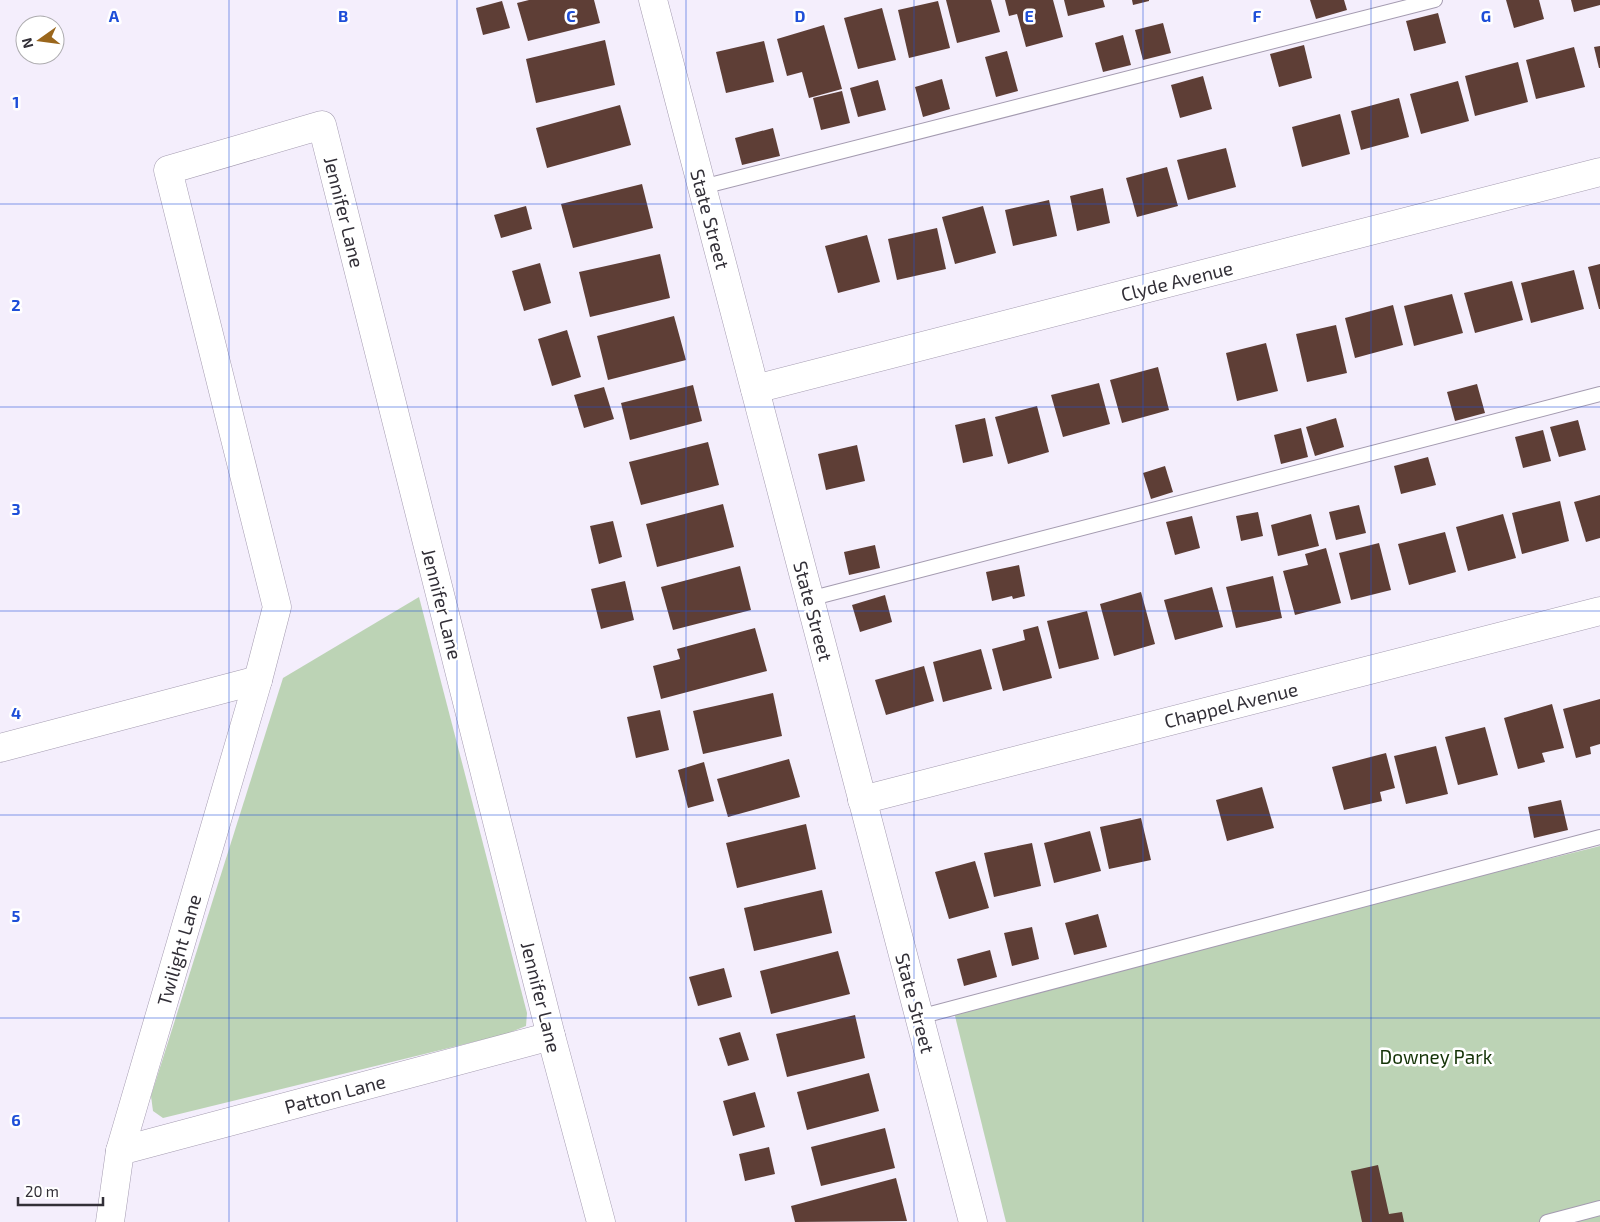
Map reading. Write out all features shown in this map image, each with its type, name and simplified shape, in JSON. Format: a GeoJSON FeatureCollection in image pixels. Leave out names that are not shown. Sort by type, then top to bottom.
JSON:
{"type":"FeatureCollection","features":[{"type":"Feature","properties":{"kind":"street","name":"State Street"},"geometry":{"type":"LineString","coordinates":[[653,0],[973,1222]]}},
{"type":"Feature","properties":{"kind":"street","name":"Jennifer Lane"},"geometry":{"type":"LineString","coordinates":[[258,680],[277,607],[168,170],[322,125],[550,1036],[601,1222]]}},
{"type":"Feature","properties":{"kind":"street","name":"Clyde Avenue"},"geometry":{"type":"LineString","coordinates":[[755,389],[1600,172]]}},
{"type":"Feature","properties":{"kind":"street","name":"Chappel Avenue"},"geometry":{"type":"LineString","coordinates":[[862,800],[1600,611]]}},
{"type":"Feature","properties":{"kind":"street"},"geometry":{"type":"LineString","coordinates":[[0,748],[258,680]]}},
{"type":"Feature","properties":{"kind":"street","name":"Twilight Lane"},"geometry":{"type":"LineString","coordinates":[[110,1222],[120,1151],[258,680]]}},
{"type":"Feature","properties":{"kind":"street","name":"Patton Lane"},"geometry":{"type":"LineString","coordinates":[[120,1151],[550,1036]]}},
{"type":"Feature","properties":{"kind":"lane"},"geometry":{"type":"LineString","coordinates":[[702,187],[1435,0]]}},
{"type":"Feature","properties":{"kind":"lane"},"geometry":{"type":"LineString","coordinates":[[809,599],[1600,394]]}},
{"type":"Feature","properties":{"kind":"lane"},"geometry":{"type":"LineString","coordinates":[[919,1017],[1600,837]]}},
{"type":"Feature","properties":{"kind":"lane"},"geometry":{"type":"LineString","coordinates":[[1547,1222],[1600,1208]]}},
{"type":"Feature","properties":{"kind":"green space"},"geometry":{"type":"Polygon","coordinates":[[[419,597],[527,1013],[526,1026],[506,1034],[163,1118],[153,1111],[151,1096],[283,678],[419,597]]]}},
{"type":"Feature","properties":{"kind":"green space","name":"Downey Park"},"geometry":{"type":"Polygon","coordinates":[[[1600,846],[1600,1222],[1006,1222],[953,1008],[1600,846]]]}},
{"type":"Feature","properties":{"kind":"building"},"geometry":{"type":"Polygon","coordinates":[[[529,0],[594,0],[600,23],[528,41],[517,3],[529,0]]]}},
{"type":"Feature","properties":{"kind":"building"},"geometry":{"type":"Polygon","coordinates":[[[946,0],[991,0],[1000,32],[957,43],[946,0]]]}},
{"type":"Feature","properties":{"kind":"building"},"geometry":{"type":"Polygon","coordinates":[[[1005,0],[1053,0],[1063,37],[1026,47],[1017,14],[1009,16],[1005,0]]]}},
{"type":"Feature","properties":{"kind":"building"},"geometry":{"type":"Polygon","coordinates":[[[1064,0],[1103,0],[1105,7],[1068,16],[1064,0]]]}},
{"type":"Feature","properties":{"kind":"building"},"geometry":{"type":"Polygon","coordinates":[[[1132,0],[1149,0],[1149,1],[1133,5],[1132,0]]]}},
{"type":"Feature","properties":{"kind":"building"},"geometry":{"type":"Polygon","coordinates":[[[1310,0],[1344,0],[1347,10],[1316,19],[1310,0]]]}},
{"type":"Feature","properties":{"kind":"building"},"geometry":{"type":"Polygon","coordinates":[[[1506,0],[1539,0],[1544,19],[1514,28],[1506,0]]]}},
{"type":"Feature","properties":{"kind":"building"},"geometry":{"type":"Polygon","coordinates":[[[1571,0],[1600,0],[1600,5],[1574,12],[1571,0]]]}},
{"type":"Feature","properties":{"kind":"building"},"geometry":{"type":"Polygon","coordinates":[[[502,1],[510,28],[483,35],[476,8],[502,1]]]}},
{"type":"Feature","properties":{"kind":"building"},"geometry":{"type":"Polygon","coordinates":[[[938,1],[950,48],[909,58],[898,10],[938,1]]]}},
{"type":"Feature","properties":{"kind":"building"},"geometry":{"type":"Polygon","coordinates":[[[882,8],[896,60],[858,69],[844,18],[882,8]]]}},
{"type":"Feature","properties":{"kind":"building"},"geometry":{"type":"Polygon","coordinates":[[[1438,13],[1446,43],[1414,51],[1406,21],[1438,13]]]}},
{"type":"Feature","properties":{"kind":"building"},"geometry":{"type":"Polygon","coordinates":[[[1163,23],[1171,53],[1143,60],[1135,30],[1163,23]]]}},
{"type":"Feature","properties":{"kind":"building"},"geometry":{"type":"Polygon","coordinates":[[[824,25],[842,89],[809,98],[802,72],[787,76],[777,39],[824,25]]]}},
{"type":"Feature","properties":{"kind":"building"},"geometry":{"type":"Polygon","coordinates":[[[1123,35],[1131,65],[1103,72],[1095,43],[1123,35]]]}},
{"type":"Feature","properties":{"kind":"building"},"geometry":{"type":"Polygon","coordinates":[[[605,40],[615,85],[536,103],[526,59],[605,40]]]}},
{"type":"Feature","properties":{"kind":"building"},"geometry":{"type":"Polygon","coordinates":[[[764,41],[774,82],[726,93],[716,52],[764,41]]]}},
{"type":"Feature","properties":{"kind":"building"},"geometry":{"type":"Polygon","coordinates":[[[1304,45],[1312,78],[1279,87],[1270,54],[1304,45]]]}},
{"type":"Feature","properties":{"kind":"building"},"geometry":{"type":"Polygon","coordinates":[[[1600,46],[1600,68],[1599,68],[1594,47],[1600,46]]]}},
{"type":"Feature","properties":{"kind":"building"},"geometry":{"type":"Polygon","coordinates":[[[1574,47],[1585,87],[1536,99],[1526,60],[1574,47]]]}},
{"type":"Feature","properties":{"kind":"building"},"geometry":{"type":"Polygon","coordinates":[[[1007,51],[1018,91],[996,97],[985,57],[1007,51]]]}},
{"type":"Feature","properties":{"kind":"building"},"geometry":{"type":"Polygon","coordinates":[[[1518,62],[1528,102],[1475,116],[1465,76],[1518,62]]]}},
{"type":"Feature","properties":{"kind":"building"},"geometry":{"type":"Polygon","coordinates":[[[1203,76],[1212,109],[1180,118],[1171,85],[1203,76]]]}},
{"type":"Feature","properties":{"kind":"building"},"geometry":{"type":"Polygon","coordinates":[[[942,79],[950,109],[923,117],[915,87],[942,79]]]}},
{"type":"Feature","properties":{"kind":"building"},"geometry":{"type":"Polygon","coordinates":[[[878,80],[886,110],[858,117],[850,88],[878,80]]]}},
{"type":"Feature","properties":{"kind":"building"},"geometry":{"type":"Polygon","coordinates":[[[1458,81],[1469,121],[1421,134],[1410,94],[1458,81]]]}},
{"type":"Feature","properties":{"kind":"building"},"geometry":{"type":"Polygon","coordinates":[[[842,91],[850,123],[821,130],[813,98],[842,91]]]}},
{"type":"Feature","properties":{"kind":"building"},"geometry":{"type":"Polygon","coordinates":[[[1399,98],[1409,137],[1361,150],[1351,111],[1399,98]]]}},
{"type":"Feature","properties":{"kind":"building"},"geometry":{"type":"Polygon","coordinates":[[[620,105],[631,145],[547,168],[536,128],[620,105]]]}},
{"type":"Feature","properties":{"kind":"building"},"geometry":{"type":"Polygon","coordinates":[[[1340,114],[1350,154],[1302,167],[1292,127],[1340,114]]]}},
{"type":"Feature","properties":{"kind":"building"},"geometry":{"type":"Polygon","coordinates":[[[773,128],[780,156],[742,165],[735,138],[773,128]]]}},
{"type":"Feature","properties":{"kind":"building"},"geometry":{"type":"Polygon","coordinates":[[[1226,148],[1236,187],[1188,200],[1177,160],[1226,148]]]}},
{"type":"Feature","properties":{"kind":"building"},"geometry":{"type":"Polygon","coordinates":[[[1167,167],[1178,206],[1137,217],[1126,178],[1167,167]]]}},
{"type":"Feature","properties":{"kind":"building"},"geometry":{"type":"Polygon","coordinates":[[[642,184],[653,228],[573,248],[561,204],[642,184]]]}},
{"type":"Feature","properties":{"kind":"building"},"geometry":{"type":"Polygon","coordinates":[[[1103,188],[1110,223],[1077,231],[1070,196],[1103,188]]]}},
{"type":"Feature","properties":{"kind":"building"},"geometry":{"type":"Polygon","coordinates":[[[1049,200],[1057,236],[1013,246],[1005,210],[1049,200]]]}},
{"type":"Feature","properties":{"kind":"building"},"geometry":{"type":"Polygon","coordinates":[[[526,206],[532,229],[501,238],[494,215],[526,206]]]}},
{"type":"Feature","properties":{"kind":"building"},"geometry":{"type":"Polygon","coordinates":[[[983,206],[996,253],[955,264],[942,217],[983,206]]]}},
{"type":"Feature","properties":{"kind":"building"},"geometry":{"type":"Polygon","coordinates":[[[937,228],[946,269],[897,280],[888,239],[937,228]]]}},
{"type":"Feature","properties":{"kind":"building"},"geometry":{"type":"Polygon","coordinates":[[[867,235],[880,282],[838,293],[825,246],[867,235]]]}},
{"type":"Feature","properties":{"kind":"building"},"geometry":{"type":"Polygon","coordinates":[[[660,254],[670,298],[590,317],[579,272],[660,254]]]}},
{"type":"Feature","properties":{"kind":"building"},"geometry":{"type":"Polygon","coordinates":[[[540,263],[551,303],[524,311],[512,271],[540,263]]]}},
{"type":"Feature","properties":{"kind":"building"},"geometry":{"type":"Polygon","coordinates":[[[1600,264],[1600,309],[1599,309],[1588,267],[1600,264]]]}},
{"type":"Feature","properties":{"kind":"building"},"geometry":{"type":"Polygon","coordinates":[[[1574,270],[1584,309],[1531,323],[1521,283],[1574,270]]]}},
{"type":"Feature","properties":{"kind":"building"},"geometry":{"type":"Polygon","coordinates":[[[1512,281],[1523,320],[1475,333],[1464,293],[1512,281]]]}},
{"type":"Feature","properties":{"kind":"building"},"geometry":{"type":"Polygon","coordinates":[[[1452,294],[1463,333],[1414,346],[1404,306],[1452,294]]]}},
{"type":"Feature","properties":{"kind":"building"},"geometry":{"type":"Polygon","coordinates":[[[1393,305],[1403,345],[1355,358],[1345,318],[1393,305]]]}},
{"type":"Feature","properties":{"kind":"building"},"geometry":{"type":"Polygon","coordinates":[[[674,316],[686,360],[608,380],[597,336],[674,316]]]}},
{"type":"Feature","properties":{"kind":"building"},"geometry":{"type":"Polygon","coordinates":[[[1336,325],[1347,373],[1307,382],[1296,334],[1336,325]]]}},
{"type":"Feature","properties":{"kind":"building"},"geometry":{"type":"Polygon","coordinates":[[[567,330],[581,377],[552,386],[538,339],[567,330]]]}},
{"type":"Feature","properties":{"kind":"building"},"geometry":{"type":"Polygon","coordinates":[[[1266,343],[1278,391],[1237,401],[1226,353],[1266,343]]]}},
{"type":"Feature","properties":{"kind":"building"},"geometry":{"type":"Polygon","coordinates":[[[1158,367],[1169,410],[1122,423],[1110,380],[1158,367]]]}},
{"type":"Feature","properties":{"kind":"building"},"geometry":{"type":"Polygon","coordinates":[[[1099,383],[1110,424],[1063,437],[1051,395],[1099,383]]]}},
{"type":"Feature","properties":{"kind":"building"},"geometry":{"type":"Polygon","coordinates":[[[1477,384],[1485,413],[1455,421],[1447,392],[1477,384]]]}},
{"type":"Feature","properties":{"kind":"building"},"geometry":{"type":"Polygon","coordinates":[[[693,385],[702,421],[630,440],[621,403],[693,385]]]}},
{"type":"Feature","properties":{"kind":"building"},"geometry":{"type":"Polygon","coordinates":[[[604,387],[614,419],[584,428],[574,395],[604,387]]]}},
{"type":"Feature","properties":{"kind":"building"},"geometry":{"type":"Polygon","coordinates":[[[1037,406],[1049,452],[1008,464],[995,417],[1037,406]]]}},
{"type":"Feature","properties":{"kind":"building"},"geometry":{"type":"Polygon","coordinates":[[[985,418],[993,456],[963,463],[955,425],[985,418]]]}},
{"type":"Feature","properties":{"kind":"building"},"geometry":{"type":"Polygon","coordinates":[[[1336,418],[1344,447],[1315,456],[1306,427],[1336,418]]]}},
{"type":"Feature","properties":{"kind":"building"},"geometry":{"type":"Polygon","coordinates":[[[1578,420],[1586,450],[1559,457],[1550,427],[1578,420]]]}},
{"type":"Feature","properties":{"kind":"building"},"geometry":{"type":"Polygon","coordinates":[[[1301,428],[1308,457],[1281,464],[1274,435],[1301,428]]]}},
{"type":"Feature","properties":{"kind":"building"},"geometry":{"type":"Polygon","coordinates":[[[1543,430],[1551,461],[1523,468],[1515,437],[1543,430]]]}},
{"type":"Feature","properties":{"kind":"building"},"geometry":{"type":"Polygon","coordinates":[[[708,442],[719,485],[641,505],[629,462],[708,442]]]}},
{"type":"Feature","properties":{"kind":"building"},"geometry":{"type":"Polygon","coordinates":[[[857,445],[865,481],[826,490],[818,454],[857,445]]]}},
{"type":"Feature","properties":{"kind":"building"},"geometry":{"type":"Polygon","coordinates":[[[1428,457],[1436,485],[1401,494],[1394,466],[1428,457]]]}},
{"type":"Feature","properties":{"kind":"building"},"geometry":{"type":"Polygon","coordinates":[[[1165,466],[1173,492],[1151,499],[1143,473],[1165,466]]]}},
{"type":"Feature","properties":{"kind":"building"},"geometry":{"type":"Polygon","coordinates":[[[1600,495],[1600,538],[1586,542],[1574,502],[1600,495]]]}},
{"type":"Feature","properties":{"kind":"building"},"geometry":{"type":"Polygon","coordinates":[[[1560,501],[1569,541],[1522,554],[1512,513],[1560,501]]]}},
{"type":"Feature","properties":{"kind":"building"},"geometry":{"type":"Polygon","coordinates":[[[723,504],[734,547],[657,567],[646,524],[723,504]]]}},
{"type":"Feature","properties":{"kind":"building"},"geometry":{"type":"Polygon","coordinates":[[[1359,505],[1366,533],[1336,540],[1329,512],[1359,505]]]}},
{"type":"Feature","properties":{"kind":"building"},"geometry":{"type":"Polygon","coordinates":[[[1258,512],[1263,536],[1241,541],[1236,516],[1258,512]]]}},
{"type":"Feature","properties":{"kind":"building"},"geometry":{"type":"Polygon","coordinates":[[[1311,514],[1319,546],[1278,556],[1271,525],[1311,514]]]}},
{"type":"Feature","properties":{"kind":"building"},"geometry":{"type":"Polygon","coordinates":[[[1503,514],[1516,558],[1468,571],[1456,527],[1503,514]]]}},
{"type":"Feature","properties":{"kind":"building"},"geometry":{"type":"Polygon","coordinates":[[[1192,516],[1200,548],[1175,555],[1166,522],[1192,516]]]}},
{"type":"Feature","properties":{"kind":"building"},"geometry":{"type":"Polygon","coordinates":[[[613,521],[622,557],[599,564],[590,526],[613,521]]]}},
{"type":"Feature","properties":{"kind":"building"},"geometry":{"type":"Polygon","coordinates":[[[1445,532],[1456,572],[1409,585],[1398,544],[1445,532]]]}},
{"type":"Feature","properties":{"kind":"building"},"geometry":{"type":"Polygon","coordinates":[[[1379,543],[1391,590],[1351,600],[1339,553],[1379,543]]]}},
{"type":"Feature","properties":{"kind":"building"},"geometry":{"type":"Polygon","coordinates":[[[875,545],[880,568],[849,575],[844,552],[875,545]]]}},
{"type":"Feature","properties":{"kind":"building"},"geometry":{"type":"Polygon","coordinates":[[[1326,548],[1341,603],[1295,615],[1283,571],[1308,565],[1305,554],[1326,548]]]}},
{"type":"Feature","properties":{"kind":"building"},"geometry":{"type":"Polygon","coordinates":[[[1019,565],[1025,596],[1013,599],[1012,596],[992,601],[986,572],[1019,565]]]}},
{"type":"Feature","properties":{"kind":"building"},"geometry":{"type":"Polygon","coordinates":[[[740,566],[751,610],[673,630],[661,587],[740,566]]]}},
{"type":"Feature","properties":{"kind":"building"},"geometry":{"type":"Polygon","coordinates":[[[1273,576],[1282,618],[1236,628],[1226,587],[1273,576]]]}},
{"type":"Feature","properties":{"kind":"building"},"geometry":{"type":"Polygon","coordinates":[[[625,581],[634,620],[601,629],[591,589],[625,581]]]}},
{"type":"Feature","properties":{"kind":"building"},"geometry":{"type":"Polygon","coordinates":[[[1212,587],[1223,627],[1175,640],[1164,600],[1212,587]]]}},
{"type":"Feature","properties":{"kind":"building"},"geometry":{"type":"Polygon","coordinates":[[[1141,592],[1155,644],[1114,656],[1100,604],[1141,592]]]}},
{"type":"Feature","properties":{"kind":"building"},"geometry":{"type":"Polygon","coordinates":[[[885,595],[892,622],[860,632],[852,605],[885,595]]]}},
{"type":"Feature","properties":{"kind":"building"},"geometry":{"type":"Polygon","coordinates":[[[1087,611],[1099,659],[1059,669],[1047,621],[1087,611]]]}},
{"type":"Feature","properties":{"kind":"building"},"geometry":{"type":"Polygon","coordinates":[[[1038,626],[1052,678],[1003,691],[992,649],[1025,640],[1023,630],[1038,626]]]}},
{"type":"Feature","properties":{"kind":"building"},"geometry":{"type":"Polygon","coordinates":[[[755,628],[767,671],[661,699],[653,666],[680,659],[677,649],[755,628]]]}},
{"type":"Feature","properties":{"kind":"building"},"geometry":{"type":"Polygon","coordinates":[[[981,649],[992,689],[943,702],[933,662],[981,649]]]}},
{"type":"Feature","properties":{"kind":"building"},"geometry":{"type":"Polygon","coordinates":[[[924,666],[934,701],[886,715],[875,680],[924,666]]]}},
{"type":"Feature","properties":{"kind":"building"},"geometry":{"type":"Polygon","coordinates":[[[773,693],[782,736],[703,754],[693,711],[773,693]]]}},
{"type":"Feature","properties":{"kind":"building"},"geometry":{"type":"Polygon","coordinates":[[[1600,699],[1600,744],[1590,747],[1591,754],[1576,758],[1563,709],[1600,699]]]}},
{"type":"Feature","properties":{"kind":"building"},"geometry":{"type":"Polygon","coordinates":[[[1552,704],[1564,748],[1542,753],[1545,762],[1518,769],[1504,718],[1552,704]]]}},
{"type":"Feature","properties":{"kind":"building"},"geometry":{"type":"Polygon","coordinates":[[[660,710],[669,750],[636,758],[627,717],[660,710]]]}},
{"type":"Feature","properties":{"kind":"building"},"geometry":{"type":"Polygon","coordinates":[[[1485,727],[1498,775],[1458,785],[1445,737],[1485,727]]]}},
{"type":"Feature","properties":{"kind":"building"},"geometry":{"type":"Polygon","coordinates":[[[1436,746],[1448,794],[1406,804],[1394,756],[1436,746]]]}},
{"type":"Feature","properties":{"kind":"building"},"geometry":{"type":"Polygon","coordinates":[[[1386,753],[1395,788],[1380,792],[1382,801],[1344,810],[1332,767],[1386,753]]]}},
{"type":"Feature","properties":{"kind":"building"},"geometry":{"type":"Polygon","coordinates":[[[789,759],[800,797],[728,817],[717,779],[789,759]]]}},
{"type":"Feature","properties":{"kind":"building"},"geometry":{"type":"Polygon","coordinates":[[[704,762],[714,801],[688,808],[678,770],[704,762]]]}},
{"type":"Feature","properties":{"kind":"building"},"geometry":{"type":"Polygon","coordinates":[[[1262,787],[1274,828],[1227,841],[1216,800],[1262,787]]]}},
{"type":"Feature","properties":{"kind":"building"},"geometry":{"type":"Polygon","coordinates":[[[1561,800],[1568,830],[1534,838],[1528,807],[1561,800]]]}},
{"type":"Feature","properties":{"kind":"building"},"geometry":{"type":"Polygon","coordinates":[[[1141,818],[1151,860],[1109,869],[1100,827],[1141,818]]]}},
{"type":"Feature","properties":{"kind":"building"},"geometry":{"type":"Polygon","coordinates":[[[806,824],[816,869],[737,888],[726,843],[806,824]]]}},
{"type":"Feature","properties":{"kind":"building"},"geometry":{"type":"Polygon","coordinates":[[[1090,831],[1101,871],[1054,883],[1044,843],[1090,831]]]}},
{"type":"Feature","properties":{"kind":"building"},"geometry":{"type":"Polygon","coordinates":[[[1032,843],[1041,886],[994,897],[984,853],[1032,843]]]}},
{"type":"Feature","properties":{"kind":"building"},"geometry":{"type":"Polygon","coordinates":[[[975,861],[989,908],[949,919],[935,872],[975,861]]]}},
{"type":"Feature","properties":{"kind":"building"},"geometry":{"type":"Polygon","coordinates":[[[822,890],[832,933],[754,951],[744,908],[822,890]]]}},
{"type":"Feature","properties":{"kind":"building"},"geometry":{"type":"Polygon","coordinates":[[[1098,914],[1107,947],[1074,955],[1065,923],[1098,914]]]}},
{"type":"Feature","properties":{"kind":"building"},"geometry":{"type":"Polygon","coordinates":[[[1032,927],[1039,959],[1012,966],[1004,933],[1032,927]]]}},
{"type":"Feature","properties":{"kind":"building"},"geometry":{"type":"Polygon","coordinates":[[[990,950],[997,977],[964,986],[957,959],[990,950]]]}},
{"type":"Feature","properties":{"kind":"building"},"geometry":{"type":"Polygon","coordinates":[[[838,951],[850,994],[771,1014],[760,971],[838,951]]]}},
{"type":"Feature","properties":{"kind":"building"},"geometry":{"type":"Polygon","coordinates":[[[724,968],[732,997],[698,1006],[689,977],[724,968]]]}},
{"type":"Feature","properties":{"kind":"building"},"geometry":{"type":"Polygon","coordinates":[[[855,1015],[865,1058],[787,1077],[776,1034],[855,1015]]]}},
{"type":"Feature","properties":{"kind":"building"},"geometry":{"type":"Polygon","coordinates":[[[740,1032],[749,1060],[728,1066],[719,1038],[740,1032]]]}},
{"type":"Feature","properties":{"kind":"building"},"geometry":{"type":"Polygon","coordinates":[[[869,1073],[879,1111],[807,1130],[797,1092],[869,1073]]]}},
{"type":"Feature","properties":{"kind":"building"},"geometry":{"type":"Polygon","coordinates":[[[755,1092],[765,1127],[733,1136],[723,1101],[755,1092]]]}},
{"type":"Feature","properties":{"kind":"building"},"geometry":{"type":"Polygon","coordinates":[[[885,1128],[895,1168],[821,1186],[811,1147],[885,1128]]]}},
{"type":"Feature","properties":{"kind":"building"},"geometry":{"type":"Polygon","coordinates":[[[769,1147],[775,1174],[745,1181],[739,1154],[769,1147]]]}},
{"type":"Feature","properties":{"kind":"building"},"geometry":{"type":"Polygon","coordinates":[[[1378,1165],[1389,1214],[1402,1212],[1404,1222],[1362,1222],[1351,1171],[1378,1165]]]}},
{"type":"Feature","properties":{"kind":"building"},"geometry":{"type":"Polygon","coordinates":[[[896,1178],[907,1221],[795,1222],[791,1206],[896,1178]]]}}]}
